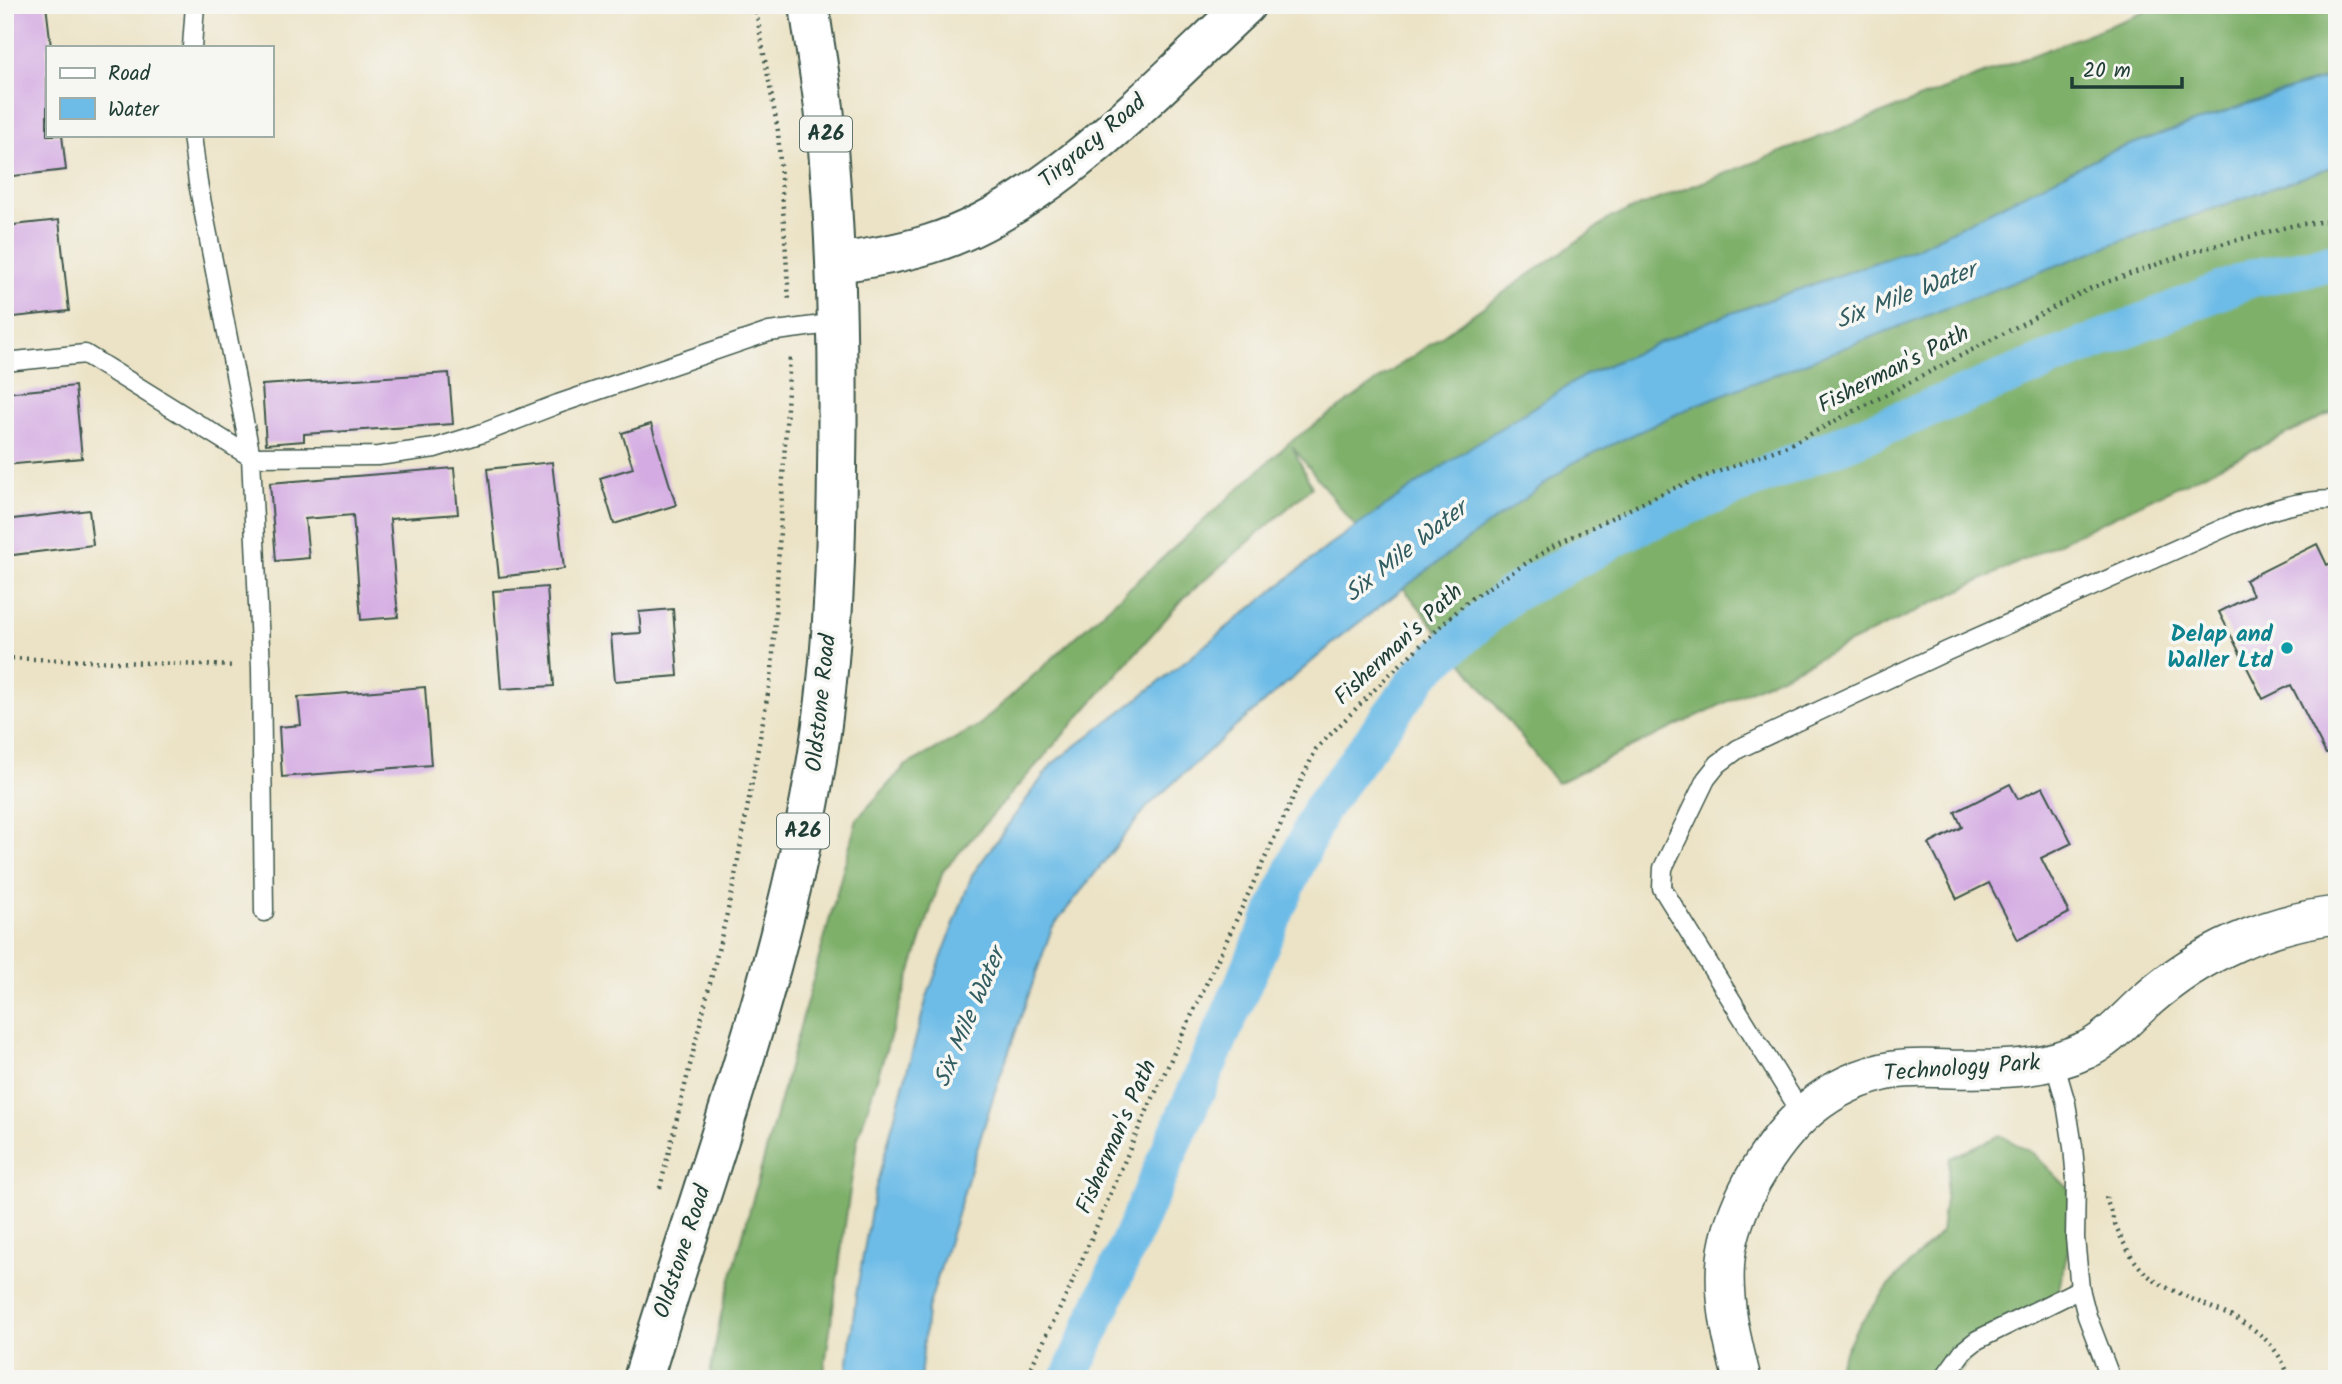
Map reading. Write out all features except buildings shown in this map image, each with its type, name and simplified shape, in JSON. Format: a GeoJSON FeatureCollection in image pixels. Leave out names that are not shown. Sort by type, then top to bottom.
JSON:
{"type":"FeatureCollection","features":[{"type":"Feature","properties":{"kind":"main road","name":"Oldstone Road"},"geometry":{"type":"LineString","coordinates":[[643,1379],[759,1008],[790,892],[815,776],[829,659],[836,524],[837,323],[836,263],[825,115],[809,5]]}},
{"type":"Feature","properties":{"kind":"main road","name":"Tirgracy Road"},"geometry":{"type":"LineString","coordinates":[[836,263],[931,243],[990,218],[1056,177],[1246,5]]}},
{"type":"Feature","properties":{"kind":"street","name":"Technology Park"},"geometry":{"type":"LineString","coordinates":[[1742,1379],[1730,1331],[1726,1298],[1726,1259],[1732,1228],[1741,1201],[1776,1141],[1802,1114],[1822,1099],[1871,1075],[1895,1070],[2020,1069],[2054,1062],[2089,1049],[2158,991],[2215,952],[2282,926],[2337,915]]}},
{"type":"Feature","properties":{"kind":"lane"},"geometry":{"type":"LineString","coordinates":[[192,46],[195,5]]}},
{"type":"Feature","properties":{"kind":"lane"},"geometry":{"type":"LineString","coordinates":[[192,136],[198,183],[251,457],[261,667],[264,912]]}},
{"type":"Feature","properties":{"kind":"lane"},"geometry":{"type":"LineString","coordinates":[[5,362],[85,355],[251,457],[378,456],[435,448],[769,332],[837,323]]}},
{"type":"Feature","properties":{"kind":"lane"},"geometry":{"type":"LineString","coordinates":[[1802,1114],[1662,888],[1663,868],[1682,825],[1717,764],[1738,749],[1774,731],[2221,529],[2282,506],[2316,500],[2337,500]]}},
{"type":"Feature","properties":{"kind":"lane"},"geometry":{"type":"LineString","coordinates":[[2054,1062],[2066,1103],[2077,1180],[2075,1238],[2080,1289],[2087,1316],[2111,1379]]}},
{"type":"Feature","properties":{"kind":"lane"},"geometry":{"type":"LineString","coordinates":[[1943,1379],[1963,1351],[1977,1340],[2080,1289]]}},
{"type":"Feature","properties":{"kind":"path"},"geometry":{"type":"LineString","coordinates":[[658,1199],[732,894],[772,671],[791,329],[778,131],[755,5]]}},
{"type":"Feature","properties":{"kind":"path","name":"Fisherman's Path"},"geometry":{"type":"LineString","coordinates":[[1026,1379],[1069,1290],[1138,1129],[1316,749],[1390,674],[1469,600],[1553,546],[1669,490],[1787,446],[2093,287],[2195,251],[2295,225],[2337,220]]}},
{"type":"Feature","properties":{"kind":"path"},"geometry":{"type":"LineString","coordinates":[[5,658],[261,667]]}},
{"type":"Feature","properties":{"kind":"path"},"geometry":{"type":"LineString","coordinates":[[2103,1189],[2128,1250],[2154,1280],[2246,1322],[2271,1344],[2286,1366],[2290,1379]]}},
{"type":"Feature","properties":{"kind":"green space"},"geometry":{"type":"Polygon","coordinates":[[[2163,5],[2337,5],[2337,410],[1557,783],[1292,446],[1312,487],[1184,598],[943,871],[857,1141],[823,1379],[709,1379],[721,1315],[857,819],[905,766],[978,726],[1290,442],[1612,217],[2163,5]]]}},
{"type":"Feature","properties":{"kind":"green space"},"geometry":{"type":"Polygon","coordinates":[[[2000,1135],[2034,1154],[2069,1189],[2071,1238],[2058,1293],[1978,1346],[1955,1379],[1832,1379],[1855,1331],[1892,1282],[1941,1232],[1950,1158],[2000,1135]]]}},
{"type":"Feature","properties":{"kind":"water","name":"Six Mile Water"},"geometry":{"type":"Polygon","coordinates":[[[2337,75],[2337,165],[2110,245],[1696,405],[1573,463],[1344,634],[1232,730],[1148,806],[1052,928],[994,1094],[927,1312],[920,1379],[846,1379],[856,1295],[874,1194],[927,997],[972,875],[1052,764],[1331,544],[1472,446],[1585,375],[1712,320],[1919,247],[2104,154],[2337,75]]]}},
{"type":"Feature","properties":{"kind":"waterway"},"geometry":{"type":"LineString","coordinates":[[1069,1379],[1320,810],[1422,673],[1510,595],[1636,527],[2252,278],[2337,262]]}},
{"type":"Feature","properties":{"kind":"place","name":"Delap and Waller Ltd"},"geometry":{"type":"Point","coordinates":[2287,648]}}]}
